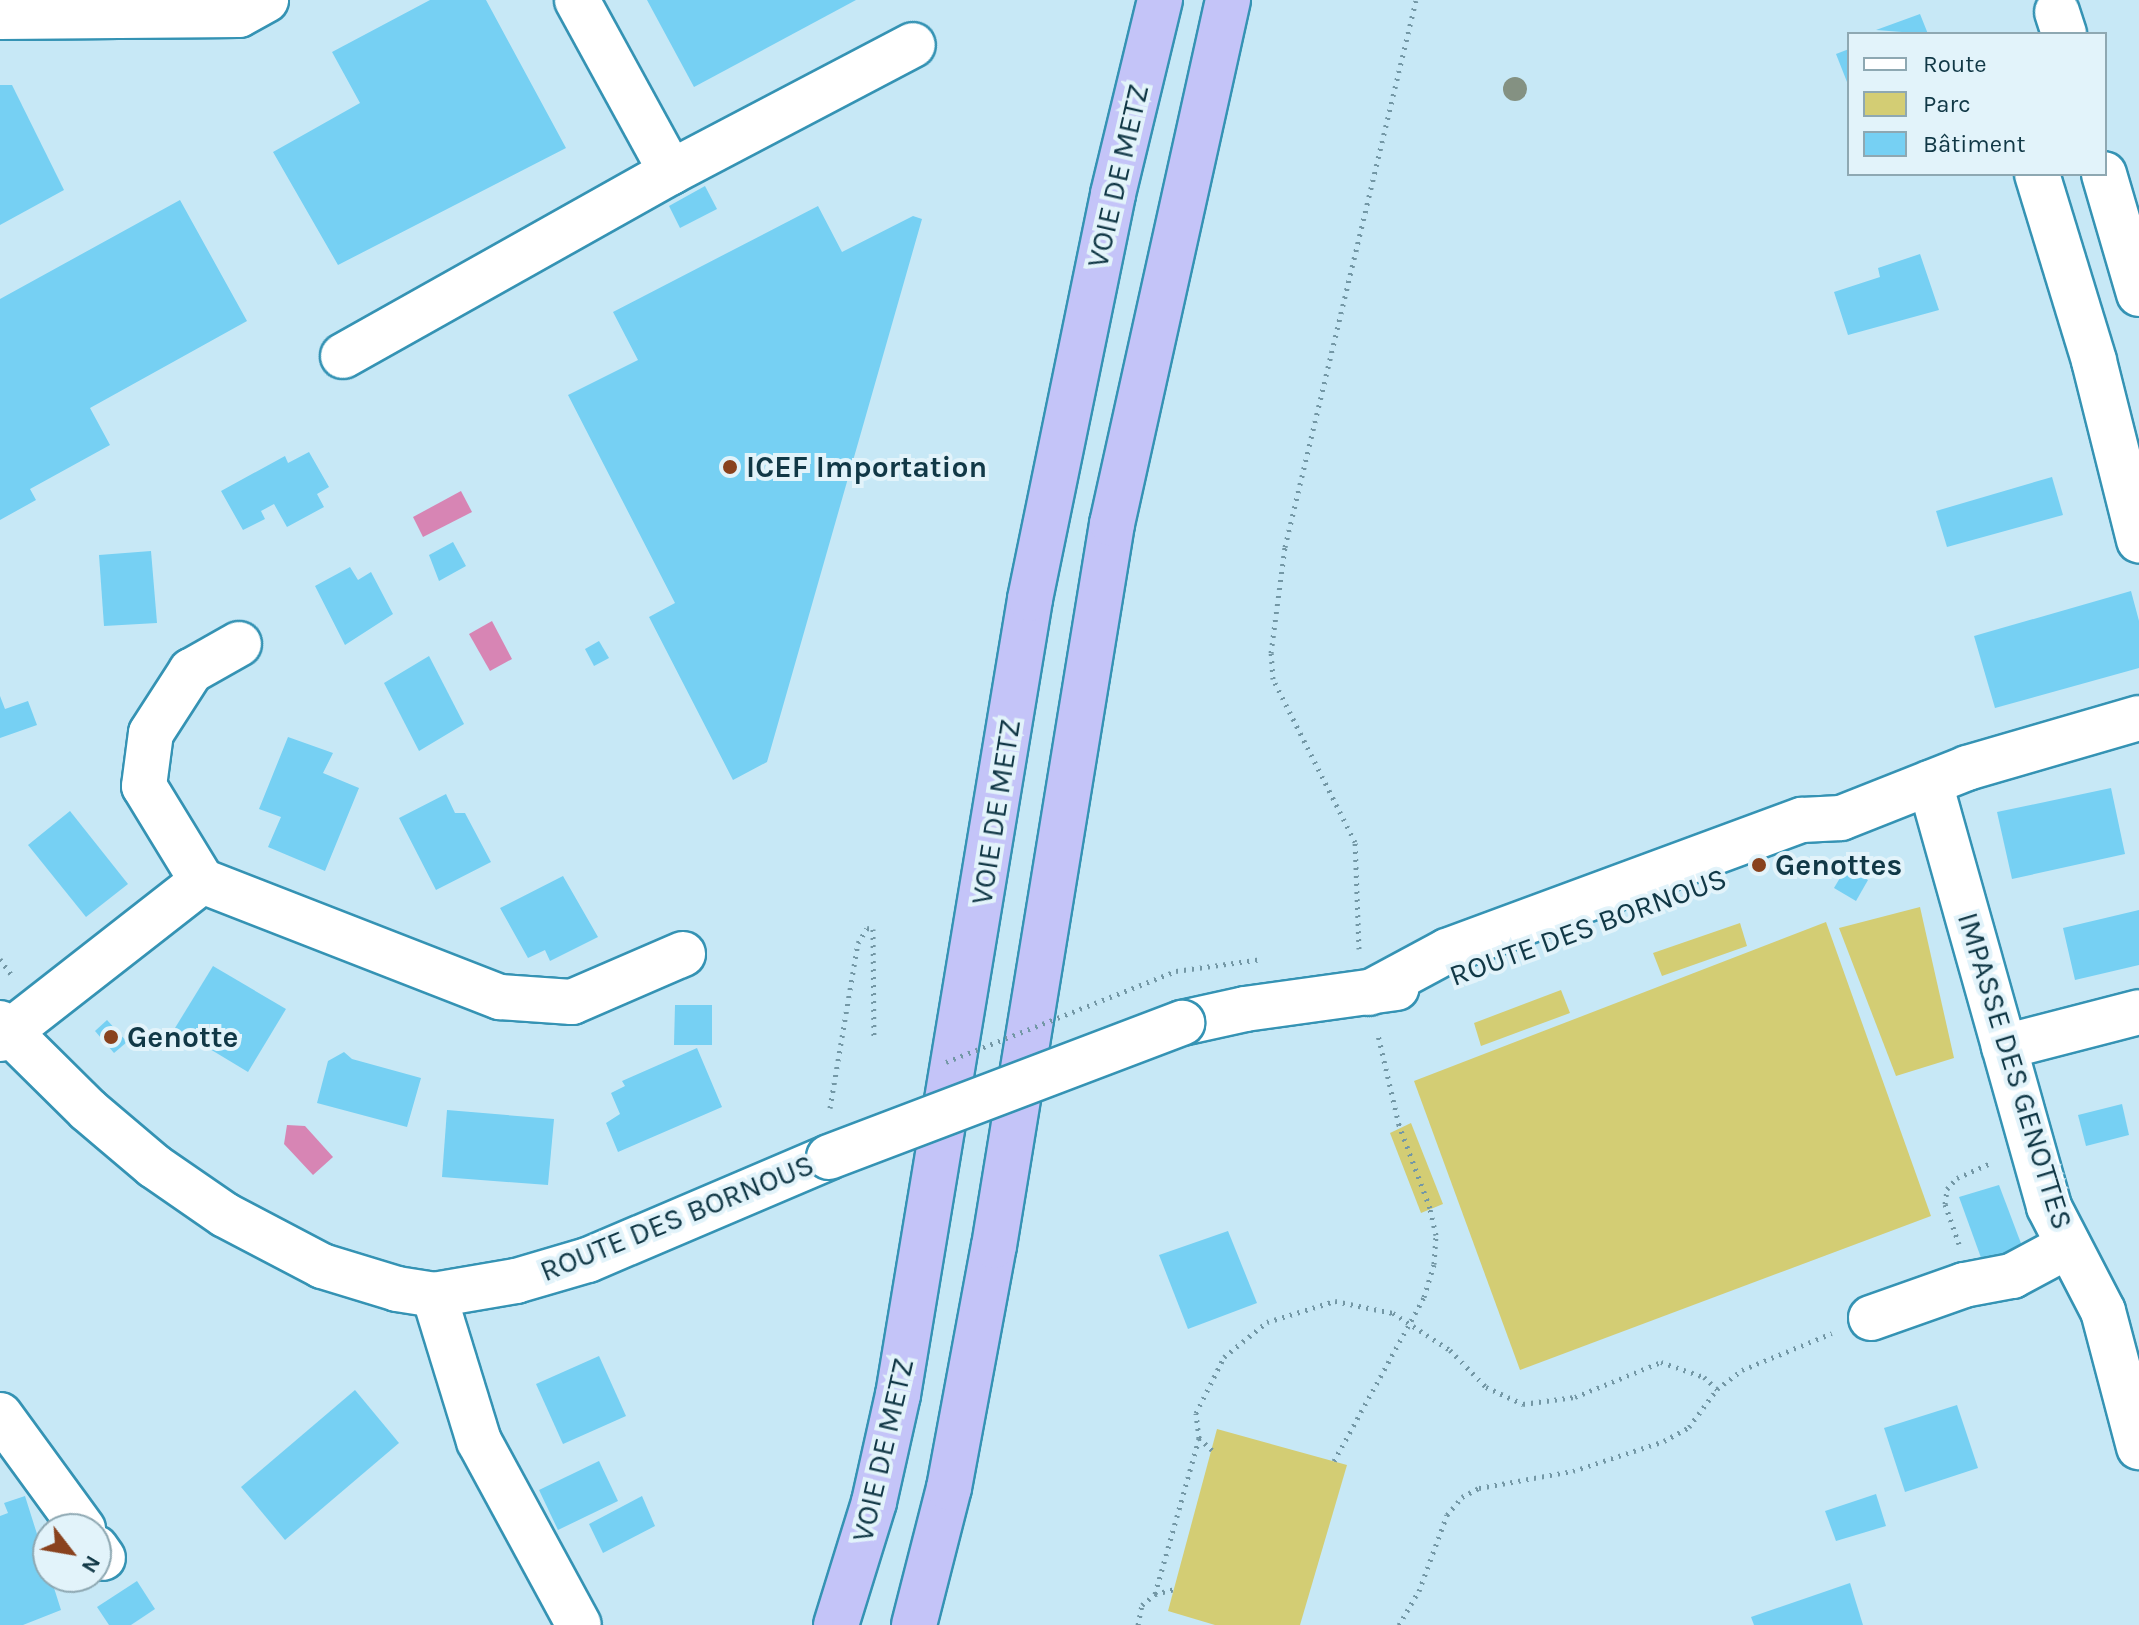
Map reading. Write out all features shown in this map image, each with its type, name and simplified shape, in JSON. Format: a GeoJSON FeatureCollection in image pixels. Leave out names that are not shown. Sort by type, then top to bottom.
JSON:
{"type":"FeatureCollection","features":[{"type":"Feature","properties":{"kind":"highway","name":"VOIE DE METZ"},"geometry":{"type":"LineString","coordinates":[[836,1625],[874,1502],[898,1395],[1030,599],[1106,225],[1160,0]]}},
{"type":"Feature","properties":{"kind":"highway"},"geometry":{"type":"LineString","coordinates":[[914,1625],[949,1488],[994,1246],[1112,524],[1228,0]]}},
{"type":"Feature","properties":{"kind":"street"},"geometry":{"type":"LineString","coordinates":[[0,17],[239,15],[266,0]]}},
{"type":"Feature","properties":{"kind":"street"},"geometry":{"type":"LineString","coordinates":[[577,0],[671,172]]}},
{"type":"Feature","properties":{"kind":"street"},"geometry":{"type":"LineString","coordinates":[[343,356],[671,172],[913,45]]}},
{"type":"Feature","properties":{"kind":"street"},"geometry":{"type":"LineString","coordinates":[[2038,176],[2094,361],[2139,540]]}},
{"type":"Feature","properties":{"kind":"street"},"geometry":{"type":"LineString","coordinates":[[2105,176],[2139,294]]}},
{"type":"Feature","properties":{"kind":"street"},"geometry":{"type":"LineString","coordinates":[[239,644],[191,671],[151,733],[144,786],[202,881],[500,997],[572,1002],[683,954]]}},
{"type":"Feature","properties":{"kind":"street","name":"ROUTE DES BORNOUS"},"geometry":{"type":"LineString","coordinates":[[12,1027],[143,1157],[225,1215],[322,1266],[362,1281],[434,1295],[516,1281],[588,1260],[829,1157],[1182,1023],[1245,1009],[1372,1010],[1447,951],[1802,820],[1841,818],[1930,783],[2139,718]]}},
{"type":"Feature","properties":{"kind":"street","name":"IMPASSE DES GENOTTES"},"geometry":{"type":"LineString","coordinates":[[1930,783],[2049,1207],[2103,1311],[2139,1447]]}},
{"type":"Feature","properties":{"kind":"street"},"geometry":{"type":"LineString","coordinates":[[12,1027],[202,881]]}},
{"type":"Feature","properties":{"kind":"street"},"geometry":{"type":"LineString","coordinates":[[2004,1047],[2139,1012]]}},
{"type":"Feature","properties":{"kind":"street"},"geometry":{"type":"LineString","coordinates":[[1871,1318],[1974,1284],[2012,1276],[2068,1246]]}},
{"type":"Feature","properties":{"kind":"street"},"geometry":{"type":"LineString","coordinates":[[434,1295],[479,1441],[579,1625]]}},
{"type":"Feature","properties":{"kind":"street"},"geometry":{"type":"LineString","coordinates":[[0,1415],[71,1513]]}},
{"type":"Feature","properties":{"kind":"path"},"geometry":{"type":"LineString","coordinates":[[1334,1461],[1411,1323],[1434,1264],[1436,1235],[1399,1125],[1359,948],[1355,842],[1273,679],[1271,653],[1285,547],[1416,0]]}},
{"type":"Feature","properties":{"kind":"path"},"geometry":{"type":"LineString","coordinates":[[830,1108],[858,943],[867,928],[873,929],[874,1038]]}},
{"type":"Feature","properties":{"kind":"path"},"geometry":{"type":"LineString","coordinates":[[0,959],[12,1027]]}},
{"type":"Feature","properties":{"kind":"path"},"geometry":{"type":"LineString","coordinates":[[940,1064],[1176,971]]}},
{"type":"Feature","properties":{"kind":"path"},"geometry":{"type":"LineString","coordinates":[[816,1114],[837,1105]]}},
{"type":"Feature","properties":{"kind":"path"},"geometry":{"type":"LineString","coordinates":[[1974,1284],[1945,1196],[1957,1178],[1999,1160]]}},
{"type":"Feature","properties":{"kind":"path"},"geometry":{"type":"LineString","coordinates":[[1155,1594],[1199,1438],[1196,1413],[1217,1369],[1245,1336],[1267,1322],[1335,1301],[1364,1303],[1411,1323],[1450,1350],[1486,1387],[1523,1404],[1575,1397],[1661,1362],[1704,1377],[1717,1389]]}},
{"type":"Feature","properties":{"kind":"path"},"geometry":{"type":"LineString","coordinates":[[1399,1625],[1419,1591],[1447,1515],[1462,1497],[1479,1488],[1573,1471],[1664,1441],[1689,1427],[1717,1389],[1742,1370],[1871,1318]]}},
{"type":"Feature","properties":{"kind":"path"},"geometry":{"type":"LineString","coordinates":[[1199,1438],[1212,1450]]}},
{"type":"Feature","properties":{"kind":"path"},"geometry":{"type":"LineString","coordinates":[[1138,1625],[1142,1605],[1155,1594],[1175,1589]]}},
{"type":"Feature","properties":{"kind":"green space"},"geometry":{"type":"Polygon","coordinates":[[[1920,907],[1954,1058],[1896,1076],[1839,928],[1920,907]]]}},
{"type":"Feature","properties":{"kind":"green space"},"geometry":{"type":"Polygon","coordinates":[[[1826,922],[1931,1216],[1520,1370],[1414,1081],[1826,922]]]}},
{"type":"Feature","properties":{"kind":"green space"},"geometry":{"type":"Polygon","coordinates":[[[1740,923],[1747,946],[1662,976],[1653,953],[1740,923]]]}},
{"type":"Feature","properties":{"kind":"green space"},"geometry":{"type":"Polygon","coordinates":[[[1561,990],[1570,1013],[1481,1046],[1474,1023],[1561,990]]]}},
{"type":"Feature","properties":{"kind":"green space"},"geometry":{"type":"Polygon","coordinates":[[[1411,1123],[1443,1204],[1421,1213],[1390,1133],[1411,1123]]]}},
{"type":"Feature","properties":{"kind":"green space"},"geometry":{"type":"Polygon","coordinates":[[[1217,1429],[1347,1465],[1300,1625],[1215,1625],[1168,1611],[1217,1429]]]}},
{"type":"Feature","properties":{"kind":"shaded area"},"geometry":{"type":"Polygon","coordinates":[[[461,491],[472,512],[423,537],[413,517],[461,491]]]}},
{"type":"Feature","properties":{"kind":"shaded area"},"geometry":{"type":"Polygon","coordinates":[[[492,621],[512,659],[490,671],[469,634],[492,621]]]}},
{"type":"Feature","properties":{"kind":"shaded area"},"geometry":{"type":"Polygon","coordinates":[[[287,1125],[305,1126],[333,1157],[313,1175],[284,1144],[287,1125]]]}},
{"type":"Feature","properties":{"kind":"building"},"geometry":{"type":"Polygon","coordinates":[[[430,0],[486,0],[566,148],[338,265],[273,152],[360,103],[332,52],[430,0]]]}},
{"type":"Feature","properties":{"kind":"building"},"geometry":{"type":"Polygon","coordinates":[[[647,0],[856,0],[694,87],[647,0]]]}},
{"type":"Feature","properties":{"kind":"building"},"geometry":{"type":"Polygon","coordinates":[[[1920,14],[1927,32],[1902,32],[1876,30],[1920,14]]]}},
{"type":"Feature","properties":{"kind":"building"},"geometry":{"type":"Polygon","coordinates":[[[1847,50],[1847,82],[1836,54],[1847,50]]]}},
{"type":"Feature","properties":{"kind":"building"},"geometry":{"type":"Polygon","coordinates":[[[0,85],[12,85],[64,190],[0,225],[0,85]]]}},
{"type":"Feature","properties":{"kind":"building"},"geometry":{"type":"Polygon","coordinates":[[[705,186],[717,209],[680,228],[669,206],[705,186]]]}},
{"type":"Feature","properties":{"kind":"building"},"geometry":{"type":"Polygon","coordinates":[[[180,200],[247,321],[90,408],[110,445],[30,489],[36,500],[0,520],[0,299],[180,200]]]}},
{"type":"Feature","properties":{"kind":"building","name":"ICEF Importation"},"geometry":{"type":"Polygon","coordinates":[[[818,206],[842,252],[913,216],[922,219],[767,762],[733,780],[649,617],[675,603],[568,395],[638,360],[613,312],[818,206]]]}},
{"type":"Feature","properties":{"kind":"building"},"geometry":{"type":"Polygon","coordinates":[[[1920,254],[1939,310],[1848,335],[1834,292],[1880,277],[1878,268],[1920,254]]]}},
{"type":"Feature","properties":{"kind":"building"},"geometry":{"type":"Polygon","coordinates":[[[309,452],[329,487],[317,494],[324,507],[287,527],[274,504],[261,511],[265,519],[243,530],[221,491],[285,456],[288,463],[309,452]]]}},
{"type":"Feature","properties":{"kind":"building"},"geometry":{"type":"Polygon","coordinates":[[[2052,477],[2063,515],[1947,547],[1936,511],[2052,477]]]}},
{"type":"Feature","properties":{"kind":"building"},"geometry":{"type":"Polygon","coordinates":[[[453,542],[466,566],[439,581],[429,555],[453,542]]]}},
{"type":"Feature","properties":{"kind":"building"},"geometry":{"type":"Polygon","coordinates":[[[151,551],[157,623],[104,626],[99,555],[151,551]]]}},
{"type":"Feature","properties":{"kind":"building"},"geometry":{"type":"Polygon","coordinates":[[[350,567],[358,580],[371,572],[393,614],[345,645],[315,586],[350,567]]]}},
{"type":"Feature","properties":{"kind":"building"},"geometry":{"type":"Polygon","coordinates":[[[2131,591],[2139,621],[2139,668],[1995,708],[1974,636],[2131,591]]]}},
{"type":"Feature","properties":{"kind":"building"},"geometry":{"type":"Polygon","coordinates":[[[599,641],[609,658],[594,666],[585,649],[599,641]]]}},
{"type":"Feature","properties":{"kind":"building"},"geometry":{"type":"Polygon","coordinates":[[[429,656],[464,724],[419,751],[384,683],[429,656]]]}},
{"type":"Feature","properties":{"kind":"building"},"geometry":{"type":"Polygon","coordinates":[[[0,696],[5,709],[28,701],[37,725],[0,738],[0,696]]]}},
{"type":"Feature","properties":{"kind":"building"},"geometry":{"type":"Polygon","coordinates":[[[288,737],[333,753],[323,773],[359,788],[325,871],[268,847],[281,817],[259,809],[288,737]]]}},
{"type":"Feature","properties":{"kind":"building"},"geometry":{"type":"Polygon","coordinates":[[[2111,788],[2125,854],[2012,879],[1997,812],[2111,788]]]}},
{"type":"Feature","properties":{"kind":"building"},"geometry":{"type":"Polygon","coordinates":[[[446,794],[455,813],[465,813],[491,862],[436,890],[399,818],[446,794]]]}},
{"type":"Feature","properties":{"kind":"building"},"geometry":{"type":"Polygon","coordinates":[[[70,811],[128,884],[86,917],[28,845],[70,811]]]}},
{"type":"Feature","properties":{"kind":"building"},"geometry":{"type":"Polygon","coordinates":[[[1847,866],[1868,880],[1856,901],[1834,888],[1847,866]]]}},
{"type":"Feature","properties":{"kind":"building"},"geometry":{"type":"Polygon","coordinates":[[[563,876],[598,937],[550,961],[545,950],[528,958],[500,908],[563,876]]]}},
{"type":"Feature","properties":{"kind":"building"},"geometry":{"type":"Polygon","coordinates":[[[2139,910],[2139,965],[2075,980],[2063,928],[2139,910]]]}},
{"type":"Feature","properties":{"kind":"building"},"geometry":{"type":"Polygon","coordinates":[[[213,966],[286,1009],[248,1072],[175,1028],[213,966]]]}},
{"type":"Feature","properties":{"kind":"building"},"geometry":{"type":"Polygon","coordinates":[[[675,1005],[712,1005],[712,1045],[674,1045],[675,1005]]]}},
{"type":"Feature","properties":{"kind":"building","name":"Genotte"},"geometry":{"type":"Polygon","coordinates":[[[107,1020],[127,1042],[114,1053],[95,1031],[107,1020]]]}},
{"type":"Feature","properties":{"kind":"building"},"geometry":{"type":"Polygon","coordinates":[[[697,1048],[722,1107],[618,1152],[606,1123],[620,1114],[611,1093],[625,1086],[622,1081],[697,1048]]]}},
{"type":"Feature","properties":{"kind":"building"},"geometry":{"type":"Polygon","coordinates":[[[344,1052],[352,1059],[421,1078],[407,1127],[317,1103],[328,1061],[344,1052]]]}},
{"type":"Feature","properties":{"kind":"building"},"geometry":{"type":"Polygon","coordinates":[[[2122,1104],[2129,1135],[2086,1146],[2078,1115],[2122,1104]]]}},
{"type":"Feature","properties":{"kind":"building"},"geometry":{"type":"Polygon","coordinates":[[[447,1110],[554,1119],[548,1185],[442,1177],[447,1110]]]}},
{"type":"Feature","properties":{"kind":"building"},"geometry":{"type":"Polygon","coordinates":[[[1999,1185],[2025,1254],[1984,1266],[1959,1197],[1999,1185]]]}},
{"type":"Feature","properties":{"kind":"building"},"geometry":{"type":"Polygon","coordinates":[[[1228,1231],[1257,1303],[1188,1329],[1159,1255],[1228,1231]]]}},
{"type":"Feature","properties":{"kind":"building"},"geometry":{"type":"Polygon","coordinates":[[[599,1356],[626,1416],[563,1444],[536,1384],[599,1356]]]}},
{"type":"Feature","properties":{"kind":"building"},"geometry":{"type":"Polygon","coordinates":[[[355,1390],[399,1443],[285,1540],[241,1487],[355,1390]]]}},
{"type":"Feature","properties":{"kind":"building"},"geometry":{"type":"Polygon","coordinates":[[[1957,1405],[1978,1468],[1905,1492],[1884,1428],[1957,1405]]]}},
{"type":"Feature","properties":{"kind":"building"},"geometry":{"type":"Polygon","coordinates":[[[599,1461],[618,1501],[558,1530],[539,1490],[599,1461]]]}},
{"type":"Feature","properties":{"kind":"building"},"geometry":{"type":"Polygon","coordinates":[[[1876,1494],[1886,1526],[1836,1541],[1825,1511],[1876,1494]]]}},
{"type":"Feature","properties":{"kind":"building"},"geometry":{"type":"Polygon","coordinates":[[[25,1496],[32,1518],[32,1593],[56,1593],[61,1610],[23,1625],[0,1625],[0,1516],[8,1513],[4,1503],[25,1496]]]}},
{"type":"Feature","properties":{"kind":"building"},"geometry":{"type":"Polygon","coordinates":[[[642,1496],[655,1526],[603,1553],[589,1524],[642,1496]]]}},
{"type":"Feature","properties":{"kind":"building"},"geometry":{"type":"Polygon","coordinates":[[[137,1581],[155,1609],[131,1625],[109,1625],[97,1607],[137,1581]]]}},
{"type":"Feature","properties":{"kind":"building"},"geometry":{"type":"Polygon","coordinates":[[[1850,1583],[1863,1625],[1754,1625],[1751,1617],[1850,1583]]]}},
{"type":"Feature","properties":{"kind":"place","name":"ICEF Importation"},"geometry":{"type":"Point","coordinates":[730,467]}},
{"type":"Feature","properties":{"kind":"place","name":"Genottes"},"geometry":{"type":"Point","coordinates":[1759,865]}},
{"type":"Feature","properties":{"kind":"place","name":"Genotte"},"geometry":{"type":"Point","coordinates":[111,1037]}}]}
